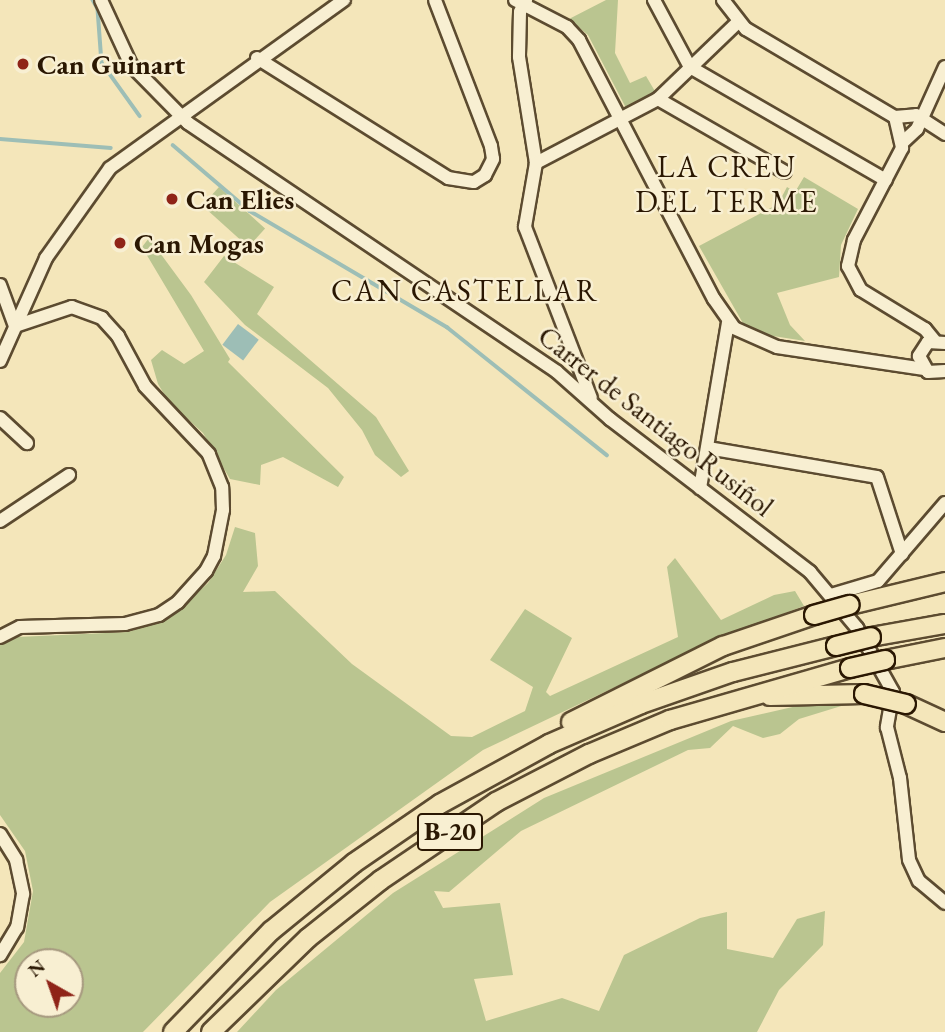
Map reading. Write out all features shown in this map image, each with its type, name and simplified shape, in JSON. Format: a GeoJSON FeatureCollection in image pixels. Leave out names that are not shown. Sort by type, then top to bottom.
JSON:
{"type":"FeatureCollection","features":[{"type":"Feature","properties":{"kind":"highway","name":"B-20"},"geometry":{"type":"LineString","coordinates":[[173,1032],[234,966],[315,893],[399,831],[506,767],[557,730],[665,673],[755,633],[814,614],[941,582]]}},
{"type":"Feature","properties":{"kind":"highway","name":"B-20"},"geometry":{"type":"LineString","coordinates":[[506,767],[641,704],[733,672],[836,646],[945,624]]}},
{"type":"Feature","properties":{"kind":"highway","name":"B-20"},"geometry":{"type":"LineString","coordinates":[[211,1032],[308,938],[441,838],[589,754],[732,699],[850,668],[945,648]]}},
{"type":"Feature","properties":{"kind":"highway"},"geometry":{"type":"LineString","coordinates":[[732,699],[864,694],[906,704],[945,722]]}},
{"type":"Feature","properties":{"kind":"street","name":"Carrer de Santiago Rusiñol"},"geometry":{"type":"LineString","coordinates":[[101,0],[131,65],[180,114],[591,398],[610,419],[810,572],[857,628],[893,692],[887,727],[900,778],[909,860],[919,881],[943,902]]}},
{"type":"Feature","properties":{"kind":"street"},"geometry":{"type":"LineString","coordinates":[[0,361],[46,258],[73,214],[110,168],[257,58],[344,0]]}},
{"type":"Feature","properties":{"kind":"street"},"geometry":{"type":"LineString","coordinates":[[257,58],[448,178],[474,182],[485,175],[493,159],[491,146],[435,0]]}},
{"type":"Feature","properties":{"kind":"street"},"geometry":{"type":"LineString","coordinates":[[654,0],[690,67],[886,180]]}},
{"type":"Feature","properties":{"kind":"street"},"geometry":{"type":"LineString","coordinates":[[723,0],[737,22],[898,121],[903,142]]}},
{"type":"Feature","properties":{"kind":"street"},"geometry":{"type":"LineString","coordinates":[[591,398],[525,227],[537,163],[519,57],[521,1],[574,33],[728,322],[747,337],[777,347],[938,374],[930,347],[914,323],[861,289],[848,266],[849,253],[903,142],[945,67]]}},
{"type":"Feature","properties":{"kind":"street"},"geometry":{"type":"LineString","coordinates":[[537,163],[658,99],[737,22]]}},
{"type":"Feature","properties":{"kind":"street"},"geometry":{"type":"LineString","coordinates":[[658,99],[785,172]]}},
{"type":"Feature","properties":{"kind":"street"},"geometry":{"type":"LineString","coordinates":[[898,121],[920,115]]}},
{"type":"Feature","properties":{"kind":"street"},"geometry":{"type":"LineString","coordinates":[[920,115],[945,134]]}},
{"type":"Feature","properties":{"kind":"street"},"geometry":{"type":"LineString","coordinates":[[0,285],[15,326]]}},
{"type":"Feature","properties":{"kind":"street"},"geometry":{"type":"LineString","coordinates":[[0,637],[20,627],[125,624],[159,615],[195,586],[214,556],[221,533],[223,498],[209,454],[145,386],[112,326],[89,311],[72,307],[43,314],[15,326]]}},
{"type":"Feature","properties":{"kind":"street"},"geometry":{"type":"LineString","coordinates":[[8,345],[43,314]]}},
{"type":"Feature","properties":{"kind":"street"},"geometry":{"type":"LineString","coordinates":[[700,488],[728,322]]}},
{"type":"Feature","properties":{"kind":"street"},"geometry":{"type":"LineString","coordinates":[[902,368],[930,347]]}},
{"type":"Feature","properties":{"kind":"street"},"geometry":{"type":"LineString","coordinates":[[0,418],[27,443]]}},
{"type":"Feature","properties":{"kind":"street"},"geometry":{"type":"LineString","coordinates":[[708,448],[877,477],[902,554]]}},
{"type":"Feature","properties":{"kind":"street"},"geometry":{"type":"LineString","coordinates":[[0,521],[69,475]]}},
{"type":"Feature","properties":{"kind":"street"},"geometry":{"type":"LineString","coordinates":[[831,596],[878,581],[945,503]]}},
{"type":"Feature","properties":{"kind":"street"},"geometry":{"type":"LineString","coordinates":[[0,834],[16,860],[23,894],[17,928],[0,955]]}},
{"type":"Feature","properties":{"kind":"green space"},"geometry":{"type":"Polygon","coordinates":[[[606,0],[618,0],[615,53],[630,83],[646,76],[656,93],[626,108],[588,35],[569,19],[606,0]]]}},
{"type":"Feature","properties":{"kind":"green space"},"geometry":{"type":"Polygon","coordinates":[[[804,177],[858,209],[841,245],[839,277],[777,293],[790,325],[805,341],[761,334],[744,325],[699,246],[778,204],[787,187],[795,192],[804,177]]]}},
{"type":"Feature","properties":{"kind":"green space"},"geometry":{"type":"Polygon","coordinates":[[[219,187],[265,228],[248,247],[202,206],[219,187]]]}},
{"type":"Feature","properties":{"kind":"green space"},"geometry":{"type":"Polygon","coordinates":[[[149,238],[191,295],[230,359],[228,362],[344,477],[338,487],[283,457],[261,465],[260,485],[230,479],[203,433],[169,402],[158,384],[151,360],[162,350],[184,364],[204,351],[142,247],[149,238]]]}},
{"type":"Feature","properties":{"kind":"green space"},"geometry":{"type":"Polygon","coordinates":[[[224,256],[274,287],[257,314],[376,417],[409,471],[401,477],[375,455],[362,430],[328,388],[245,325],[204,282],[224,256]]]}},
{"type":"Feature","properties":{"kind":"green space"},"geometry":{"type":"Polygon","coordinates":[[[235,527],[255,533],[258,566],[243,592],[275,591],[352,664],[451,736],[472,737],[525,711],[533,687],[490,660],[525,609],[572,638],[546,692],[550,696],[678,637],[667,567],[675,558],[721,620],[774,595],[795,591],[804,606],[718,638],[483,750],[270,902],[143,1032],[0,1032],[0,973],[14,955],[14,1018],[84,1018],[84,948],[19,948],[24,942],[33,891],[25,851],[0,815],[0,645],[17,637],[128,632],[168,619],[208,583],[226,555],[235,527]]]}},
{"type":"Feature","properties":{"kind":"green space"},"geometry":{"type":"Polygon","coordinates":[[[810,703],[851,703],[799,719],[780,734],[763,738],[733,726],[710,748],[688,750],[521,831],[449,892],[434,891],[443,908],[500,903],[513,975],[474,979],[486,1021],[562,998],[599,1011],[624,955],[700,918],[727,912],[727,949],[773,958],[797,919],[825,911],[823,945],[779,990],[757,1032],[237,1032],[276,990],[393,893],[544,798],[731,721],[810,703]]]}},
{"type":"Feature","properties":{"kind":"water"},"geometry":{"type":"Polygon","coordinates":[[[238,324],[259,340],[243,360],[222,345],[238,324]]]}},
{"type":"Feature","properties":{"kind":"waterway"},"geometry":{"type":"LineString","coordinates":[[93,0],[98,9],[102,63],[140,116]]}},
{"type":"Feature","properties":{"kind":"waterway"},"geometry":{"type":"LineString","coordinates":[[0,139],[111,148]]}},
{"type":"Feature","properties":{"kind":"waterway"},"geometry":{"type":"LineString","coordinates":[[173,145],[250,211],[447,327],[607,455]]}},
{"type":"Feature","properties":{"kind":"place","name":"Can Guinart"},"geometry":{"type":"Point","coordinates":[23,64]}},
{"type":"Feature","properties":{"kind":"place","name":"Can Elies"},"geometry":{"type":"Point","coordinates":[172,199]}},
{"type":"Feature","properties":{"kind":"place","name":"Can Mogas"},"geometry":{"type":"Point","coordinates":[120,243]}},
{"type":"Feature","properties":{"kind":"district","name":"LA CREU DEL TERME"},"geometry":{"type":"Point","coordinates":[727,184]}},
{"type":"Feature","properties":{"kind":"district","name":"CAN CASTELLAR"},"geometry":{"type":"Point","coordinates":[465,291]}}]}
